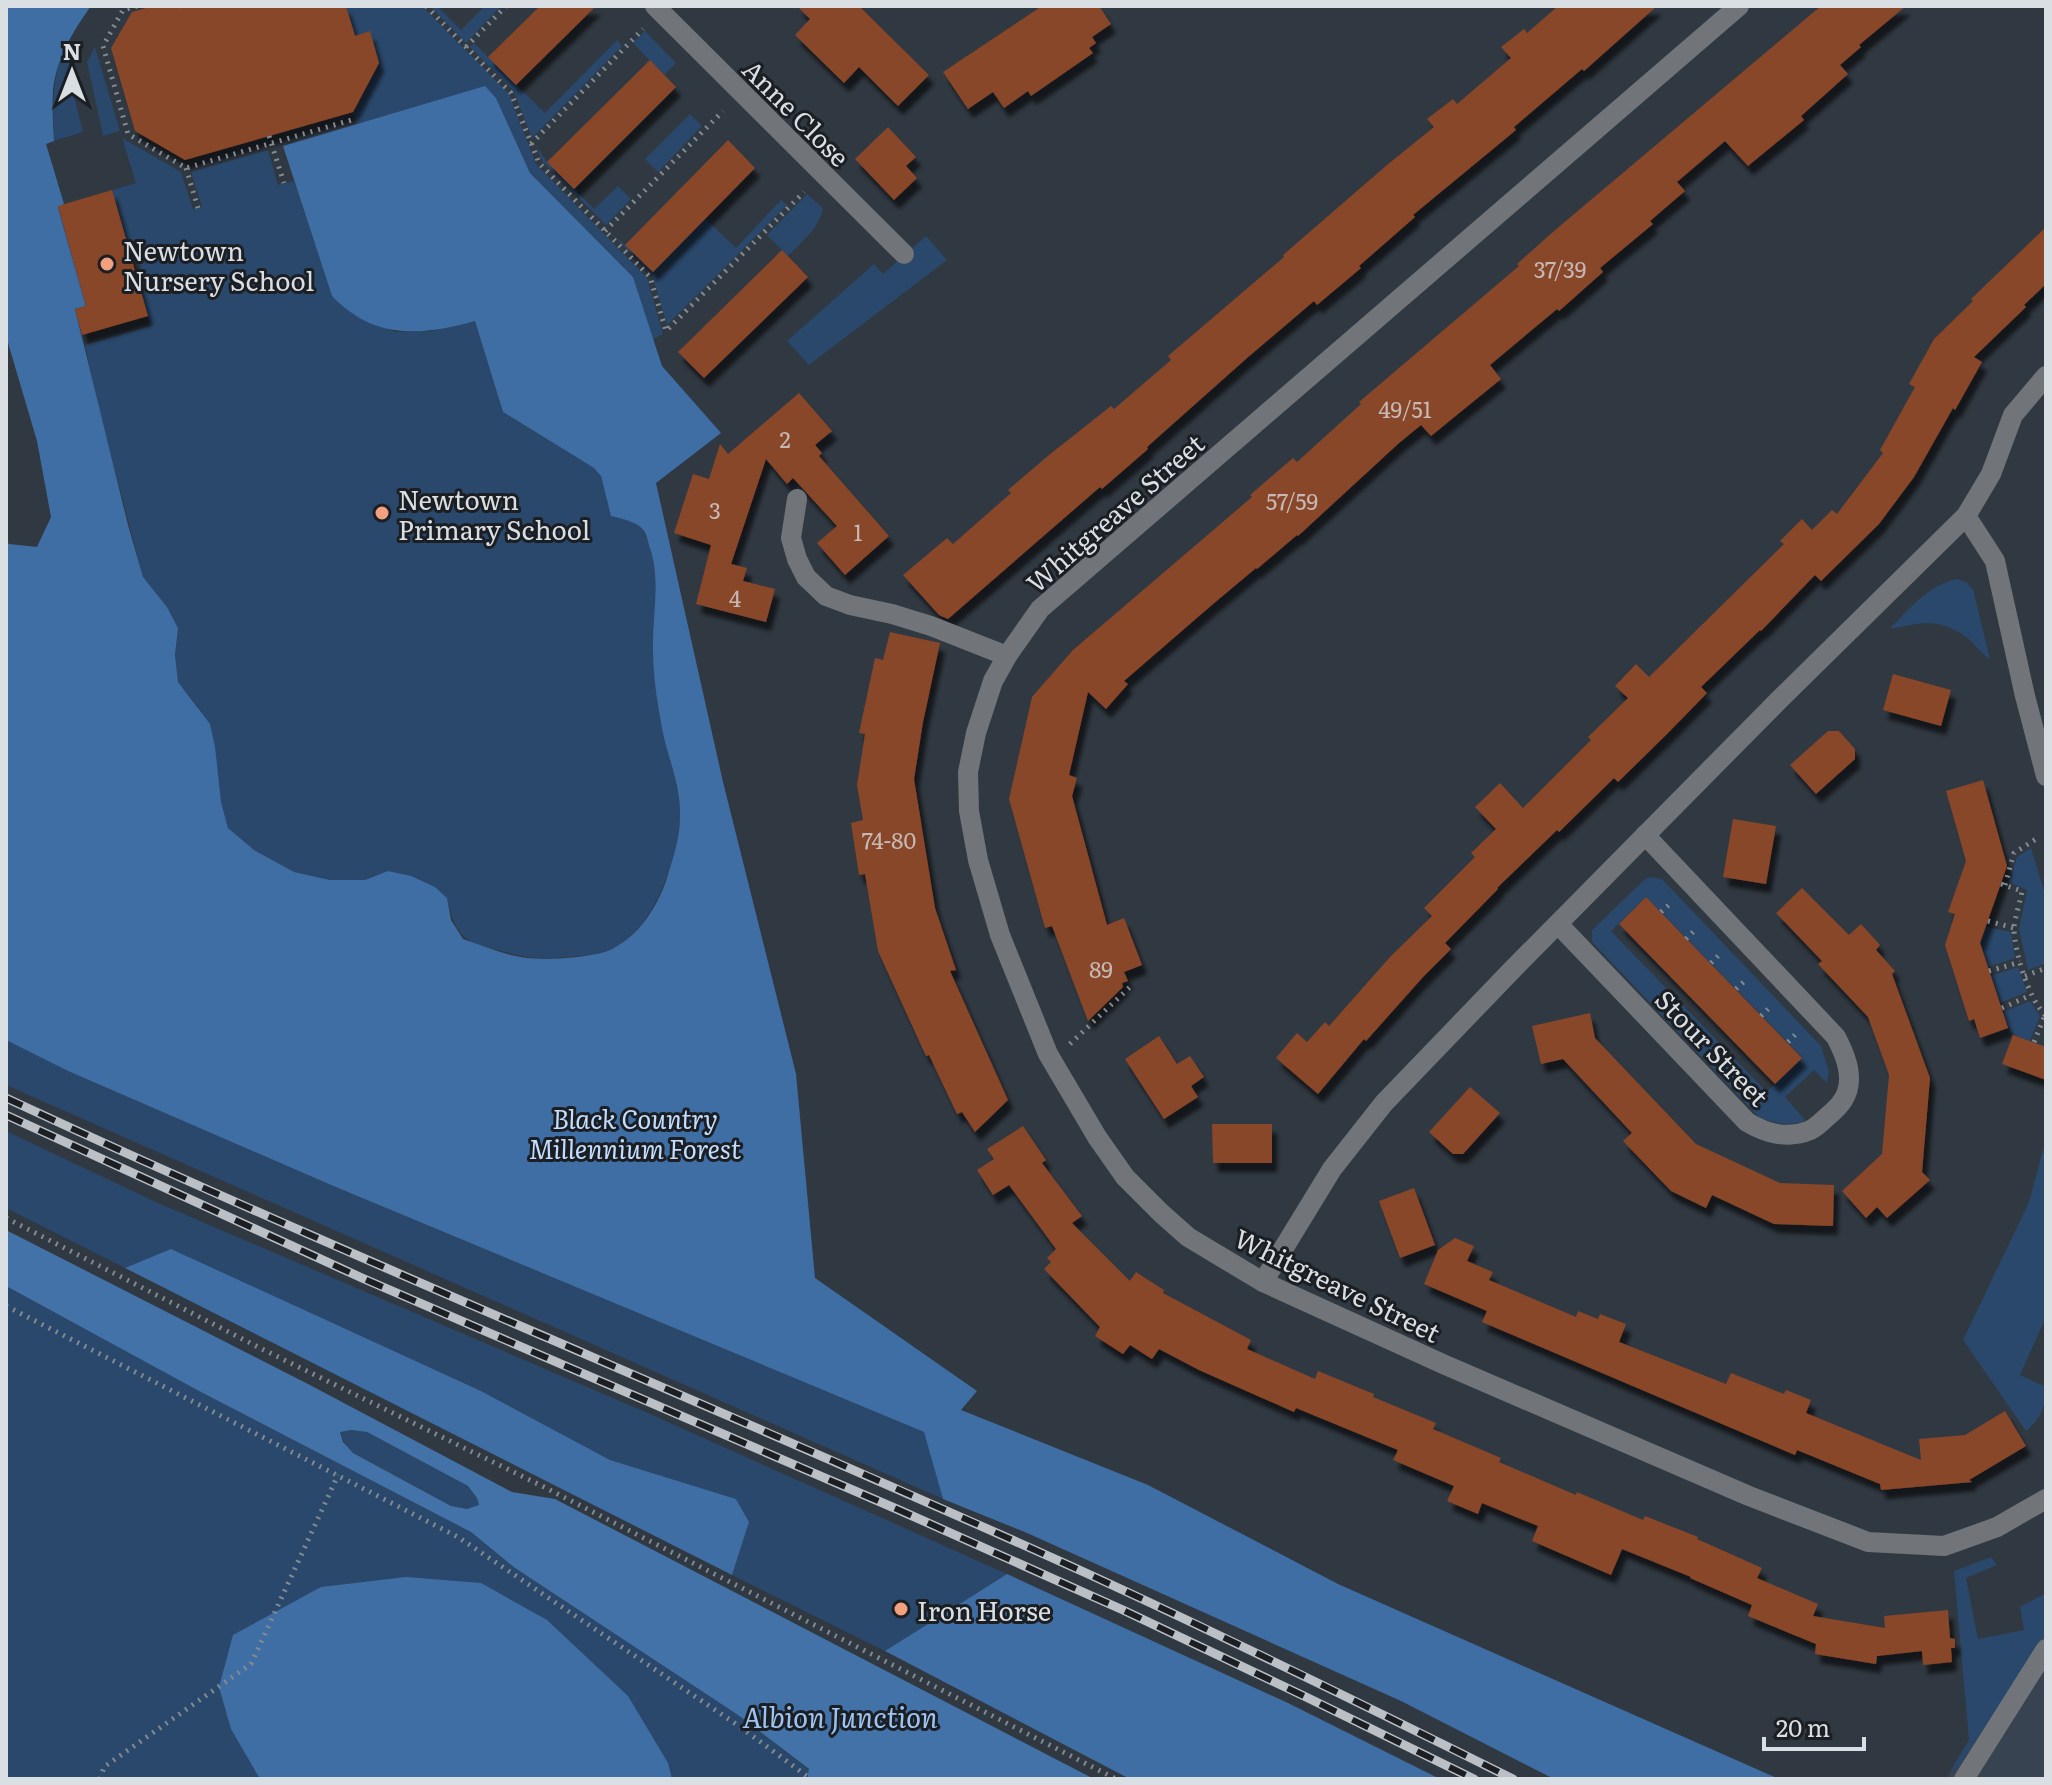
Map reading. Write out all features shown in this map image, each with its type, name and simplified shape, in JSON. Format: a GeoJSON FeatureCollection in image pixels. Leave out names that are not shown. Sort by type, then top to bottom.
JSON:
{"type":"FeatureCollection","features":[{"type":"Feature","properties":{"kind":"street","name":"Anne Close"},"geometry":{"type":"LineString","coordinates":[[655,6],[904,254]]}},
{"type":"Feature","properties":{"kind":"street","name":"Whitgreave Street"},"geometry":{"type":"LineString","coordinates":[[1739,6],[1040,609],[993,681],[976,733],[968,772],[969,811],[978,860],[1000,935],[1048,1054],[1097,1137],[1125,1177],[1188,1237],[1263,1282],[1443,1364],[1749,1496],[1868,1542],[1944,1546],[1997,1527],[2046,1499]]}},
{"type":"Feature","properties":{"kind":"street"},"geometry":{"type":"LineString","coordinates":[[1263,1282],[1332,1169],[1384,1103],[1844,634],[1966,516],[1991,474],[2013,415],[2046,376]]}},
{"type":"Feature","properties":{"kind":"street"},"geometry":{"type":"LineString","coordinates":[[797,499],[791,538],[797,559],[806,577],[826,596],[931,626],[1007,656]]}},
{"type":"Feature","properties":{"kind":"street"},"geometry":{"type":"LineString","coordinates":[[1966,516],[1995,561],[2046,776]]}},
{"type":"Feature","properties":{"kind":"street","name":"Stour Street"},"geometry":{"type":"LineString","coordinates":[[1558,924],[1747,1122],[1767,1133],[1798,1133],[1809,1131],[1838,1108],[1848,1090],[1849,1077],[1844,1052],[1836,1037],[1645,835]]}},
{"type":"Feature","properties":{"kind":"street"},"geometry":{"type":"LineString","coordinates":[[1964,1779],[2046,1649]]}},
{"type":"Feature","properties":{"kind":"path"},"geometry":{"type":"LineString","coordinates":[[137,6],[123,10],[103,46],[128,134],[186,168],[198,208]]}},
{"type":"Feature","properties":{"kind":"path","name":"Anne Close"},"geometry":{"type":"LineString","coordinates":[[426,6],[511,93],[539,163],[650,277],[666,331],[808,189]]}},
{"type":"Feature","properties":{"kind":"path"},"geometry":{"type":"LineString","coordinates":[[466,47],[506,6]]}},
{"type":"Feature","properties":{"kind":"path"},"geometry":{"type":"LineString","coordinates":[[531,144],[646,26]]}},
{"type":"Feature","properties":{"kind":"path","name":"Anne Close"},"geometry":{"type":"LineString","coordinates":[[605,231],[727,107]]}},
{"type":"Feature","properties":{"kind":"path"},"geometry":{"type":"LineString","coordinates":[[186,168],[270,140],[355,119]]}},
{"type":"Feature","properties":{"kind":"path"},"geometry":{"type":"LineString","coordinates":[[270,140],[284,183]]}},
{"type":"Feature","properties":{"kind":"path"},"geometry":{"type":"LineString","coordinates":[[2034,1042],[2046,1015],[2031,995],[2020,962],[2014,928],[2022,891],[2003,884],[2014,853],[2036,839]]}},
{"type":"Feature","properties":{"kind":"path"},"geometry":{"type":"LineString","coordinates":[[1988,921],[2014,928]]}},
{"type":"Feature","properties":{"kind":"path"},"geometry":{"type":"LineString","coordinates":[[1989,971],[2020,962]]}},
{"type":"Feature","properties":{"kind":"path"},"geometry":{"type":"LineString","coordinates":[[2025,976],[2046,968]]}},
{"type":"Feature","properties":{"kind":"path"},"geometry":{"type":"LineString","coordinates":[[1068,1046],[1133,984]]}},
{"type":"Feature","properties":{"kind":"path"},"geometry":{"type":"LineString","coordinates":[[2002,1008],[2031,995]]}},
{"type":"Feature","properties":{"kind":"path"},"geometry":{"type":"LineString","coordinates":[[6,1218],[264,1350],[542,1486],[1116,1779]]}},
{"type":"Feature","properties":{"kind":"path"},"geometry":{"type":"LineString","coordinates":[[6,1306],[458,1537],[736,1724],[811,1779]]}},
{"type":"Feature","properties":{"kind":"path"},"geometry":{"type":"LineString","coordinates":[[100,1779],[104,1767],[251,1664],[338,1475]]}},
{"type":"Feature","properties":{"kind":"shaded area"},"geometry":{"type":"Polygon","coordinates":[[[347,6],[422,6],[509,94],[536,164],[647,278],[663,334],[653,339],[633,277],[530,173],[496,98],[485,87],[357,124],[353,112],[379,63],[370,32],[347,38],[343,26],[351,23],[347,6]]]}},
{"type":"Feature","properties":{"kind":"shaded area"},"geometry":{"type":"Polygon","coordinates":[[[430,6],[437,6],[461,30],[485,6],[501,6],[466,43],[430,6]]]}},
{"type":"Feature","properties":{"kind":"shaded area"},"geometry":{"type":"Polygon","coordinates":[[[645,31],[676,63],[664,75],[633,43],[645,31]]]}},
{"type":"Feature","properties":{"kind":"shaded area"},"geometry":{"type":"Polygon","coordinates":[[[617,40],[622,46],[532,138],[513,90],[470,47],[474,43],[545,113],[617,40]]]}},
{"type":"Feature","properties":{"kind":"shaded area"},"geometry":{"type":"Polygon","coordinates":[[[67,44],[71,84],[83,132],[54,141],[56,79],[67,44]]]}},
{"type":"Feature","properties":{"kind":"shaded area"},"geometry":{"type":"Polygon","coordinates":[[[95,47],[120,131],[103,136],[87,62],[95,47]]]}},
{"type":"Feature","properties":{"kind":"shaded area"},"geometry":{"type":"Polygon","coordinates":[[[690,114],[702,126],[658,172],[645,159],[690,114]]]}},
{"type":"Feature","properties":{"kind":"shaded area"},"geometry":{"type":"Polygon","coordinates":[[[122,138],[181,172],[193,209],[202,207],[191,172],[268,150],[278,185],[294,181],[332,296],[353,314],[396,332],[432,331],[475,321],[503,412],[594,468],[601,476],[611,515],[632,522],[643,531],[654,569],[656,677],[663,731],[678,793],[680,826],[669,870],[654,905],[639,928],[620,945],[594,954],[547,958],[520,956],[486,947],[468,940],[461,933],[447,898],[388,871],[365,880],[330,880],[294,872],[254,850],[228,828],[197,706],[178,682],[175,655],[178,628],[167,607],[143,577],[85,345],[151,326],[135,270],[141,268],[136,250],[130,251],[112,190],[136,183],[122,138]]]}},
{"type":"Feature","properties":{"kind":"shaded area"},"geometry":{"type":"Polygon","coordinates":[[[535,144],[547,162],[594,209],[618,186],[631,199],[606,225],[542,161],[535,144]]]}},
{"type":"Feature","properties":{"kind":"shaded area"},"geometry":{"type":"Polygon","coordinates":[[[807,194],[823,208],[821,215],[809,234],[788,256],[767,235],[807,194]]]}},
{"type":"Feature","properties":{"kind":"shaded area"},"geometry":{"type":"Polygon","coordinates":[[[781,200],[787,205],[667,325],[652,274],[609,231],[625,245],[705,218],[736,248],[781,200]]]}},
{"type":"Feature","properties":{"kind":"shaded area"},"geometry":{"type":"Polygon","coordinates":[[[926,236],[947,260],[809,365],[787,341],[874,264],[883,274],[926,236]]]}},
{"type":"Feature","properties":{"kind":"shaded area"},"geometry":{"type":"Polygon","coordinates":[[[1957,579],[1973,589],[1990,659],[1966,637],[1946,626],[1925,623],[1890,628],[1937,586],[1957,579]]]}},
{"type":"Feature","properties":{"kind":"shaded area"},"geometry":{"type":"Polygon","coordinates":[[[2031,848],[2046,897],[2046,963],[2028,970],[2019,929],[2027,890],[2009,882],[2017,857],[2031,848]]]}},
{"type":"Feature","properties":{"kind":"shaded area"},"geometry":{"type":"Polygon","coordinates":[[[1650,877],[1662,879],[1821,1046],[1829,1072],[1827,1083],[1814,1070],[1785,1097],[1806,1121],[1782,1124],[1759,1117],[1592,942],[1592,930],[1650,877]],[[1646,897],[1611,931],[1767,1092],[1802,1057],[1646,897]]]}},
{"type":"Feature","properties":{"kind":"shaded area"},"geometry":{"type":"Polygon","coordinates":[[[1986,927],[2011,932],[2015,958],[1988,967],[1980,944],[1986,927]]]}},
{"type":"Feature","properties":{"kind":"shaded area"},"geometry":{"type":"Polygon","coordinates":[[[2018,967],[2027,992],[2000,1003],[1991,976],[2018,967]]]}},
{"type":"Feature","properties":{"kind":"shaded area"},"geometry":{"type":"Polygon","coordinates":[[[2030,1001],[2040,1016],[2030,1041],[2011,1032],[2003,1012],[2030,1001]]]}},
{"type":"Feature","properties":{"kind":"shaded area"},"geometry":{"type":"Polygon","coordinates":[[[6,1040],[68,1071],[331,1185],[925,1432],[943,1499],[6,1085],[6,1040]]]}},
{"type":"Feature","properties":{"kind":"shaded area"},"geometry":{"type":"Polygon","coordinates":[[[6,1131],[156,1202],[648,1413],[1007,1574],[885,1651],[732,1575],[749,1522],[736,1499],[610,1460],[481,1391],[171,1250],[125,1268],[6,1208],[6,1131]]]}},
{"type":"Feature","properties":{"kind":"shaded area"},"geometry":{"type":"Polygon","coordinates":[[[2046,1139],[2046,1317],[2020,1375],[2046,1387],[2046,1394],[2039,1417],[2026,1431],[1963,1340],[2029,1202],[2046,1139]]]}},
{"type":"Feature","properties":{"kind":"shaded area"},"geometry":{"type":"Polygon","coordinates":[[[6,1286],[199,1391],[471,1532],[515,1568],[738,1715],[809,1770],[807,1779],[6,1779],[6,1286]]]}},
{"type":"Feature","properties":{"kind":"shaded area"},"geometry":{"type":"Polygon","coordinates":[[[340,1431],[367,1432],[468,1486],[479,1505],[467,1509],[451,1506],[353,1453],[340,1431]]]}},
{"type":"Feature","properties":{"kind":"shaded area"},"geometry":{"type":"Polygon","coordinates":[[[1991,1557],[1997,1565],[1966,1578],[1978,1639],[2024,1630],[2020,1607],[2046,1593],[2046,1634],[1958,1767],[1950,1772],[1969,1740],[1954,1571],[1991,1557]]]}},
{"type":"Feature","properties":{"kind":"shaded area"},"geometry":{"type":"Polygon","coordinates":[[[2046,1615],[2046,1779],[1946,1779],[1969,1740],[2046,1615]]]}},
{"type":"Feature","properties":{"kind":"green space","name":"Black Country Millennium Forest"},"geometry":{"type":"Polygon","coordinates":[[[6,6],[91,6],[72,35],[58,68],[53,91],[54,141],[46,144],[64,204],[58,207],[86,306],[75,309],[128,525],[143,577],[167,607],[178,628],[175,655],[178,682],[210,724],[221,802],[228,828],[254,850],[294,872],[330,880],[365,880],[388,871],[411,876],[435,887],[447,898],[451,920],[463,939],[528,958],[571,958],[612,949],[631,936],[646,919],[667,878],[678,838],[680,804],[655,685],[655,574],[645,533],[625,519],[611,516],[601,476],[594,468],[503,412],[475,321],[436,330],[399,331],[364,321],[332,296],[283,146],[485,86],[496,98],[530,173],[633,277],[662,366],[721,433],[656,483],[723,782],[796,1074],[815,1278],[977,1391],[961,1410],[1148,1485],[1338,1584],[1779,1779],[1554,1779],[1401,1701],[1027,1533],[943,1499],[924,1432],[331,1185],[68,1071],[6,1040],[6,541],[37,547],[51,517],[37,441],[6,336],[6,6]]]}},
{"type":"Feature","properties":{"kind":"green space"},"geometry":{"type":"Polygon","coordinates":[[[171,1249],[481,1391],[610,1460],[736,1499],[749,1522],[732,1575],[125,1268],[171,1249]]]}},
{"type":"Feature","properties":{"kind":"green space"},"geometry":{"type":"Polygon","coordinates":[[[1007,1574],[1288,1703],[1440,1779],[1130,1779],[885,1651],[1007,1574]]]}},
{"type":"Feature","properties":{"kind":"green space"},"geometry":{"type":"Polygon","coordinates":[[[406,1577],[481,1583],[547,1620],[628,1696],[668,1763],[672,1779],[260,1779],[231,1729],[219,1687],[233,1635],[321,1587],[406,1577]]]}},
{"type":"Feature","properties":{"kind":"water","name":"Albion Junction"},"geometry":{"type":"Polygon","coordinates":[[[6,1230],[512,1492],[555,1499],[1094,1779],[807,1779],[809,1769],[738,1715],[515,1568],[471,1532],[199,1391],[6,1286],[6,1230]],[[340,1432],[343,1442],[353,1453],[451,1506],[467,1509],[479,1505],[468,1486],[367,1432],[340,1432]]]}},
{"type":"Feature","properties":{"kind":"building"},"geometry":{"type":"Polygon","coordinates":[[[153,6],[346,6],[355,36],[370,31],[379,63],[353,112],[185,160],[135,131],[111,48],[132,12],[153,6]]]}},
{"type":"Feature","properties":{"kind":"building"},"geometry":{"type":"Polygon","coordinates":[[[540,6],[596,6],[516,85],[488,57],[540,6]]]}},
{"type":"Feature","properties":{"kind":"building"},"geometry":{"type":"Polygon","coordinates":[[[797,6],[859,6],[929,75],[898,106],[859,67],[844,83],[795,35],[810,19],[797,6]]]}},
{"type":"Feature","properties":{"kind":"building"},"geometry":{"type":"Polygon","coordinates":[[[1042,6],[1099,6],[1111,24],[1092,37],[1096,43],[1089,48],[1093,53],[1031,96],[1028,91],[1004,108],[993,92],[968,109],[943,72],[1042,6]]]}},
{"type":"Feature","properties":{"kind":"building"},"geometry":{"type":"Polygon","coordinates":[[[1558,6],[1657,6],[1584,71],[1582,69],[1514,127],[1516,130],[1413,215],[1415,217],[1359,266],[1361,268],[1317,305],[1314,301],[1247,358],[1102,489],[1100,487],[948,619],[939,615],[903,575],[947,538],[953,544],[1049,455],[1111,406],[1114,409],[1171,360],[1168,356],[1434,127],[1427,119],[1453,99],[1457,104],[1511,58],[1501,47],[1524,29],[1527,33],[1558,6]]]}},
{"type":"Feature","properties":{"kind":"building"},"geometry":{"type":"Polygon","coordinates":[[[1821,6],[1906,6],[1840,65],[1848,74],[1801,116],[1804,120],[1748,166],[1725,141],[1677,182],[1685,191],[1650,221],[1653,224],[1600,268],[1603,272],[1559,311],[1557,309],[1490,365],[1501,379],[1431,436],[1421,425],[1399,443],[1298,536],[1124,681],[1128,684],[1106,709],[1088,692],[1069,775],[1077,778],[1072,796],[1107,925],[1124,918],[1142,965],[1124,972],[1128,981],[1122,983],[1123,987],[1088,1021],[1052,926],[1045,928],[1009,799],[1032,697],[1073,650],[1252,497],[1250,495],[1293,458],[1297,462],[1361,404],[1359,402],[1519,266],[1517,264],[1554,231],[1821,6]]]}},
{"type":"Feature","properties":{"kind":"building"},"geometry":{"type":"Polygon","coordinates":[[[650,60],[676,87],[574,189],[547,162],[650,60]]]}},
{"type":"Feature","properties":{"kind":"building"},"geometry":{"type":"Polygon","coordinates":[[[888,127],[916,157],[906,166],[917,178],[894,200],[855,159],[888,127]]]}},
{"type":"Feature","properties":{"kind":"building"},"geometry":{"type":"Polygon","coordinates":[[[728,140],[755,168],[653,272],[625,245],[728,140]]]}},
{"type":"Feature","properties":{"kind":"building","name":"Newtown Nursery School"},"geometry":{"type":"Polygon","coordinates":[[[112,190],[148,316],[82,335],[75,309],[86,306],[58,206],[112,190]]]}},
{"type":"Feature","properties":{"kind":"building"},"geometry":{"type":"Polygon","coordinates":[[[2046,227],[2046,284],[1974,357],[1982,362],[1955,410],[1953,408],[1914,477],[1879,524],[1821,581],[1815,575],[1701,687],[1707,693],[1666,735],[1618,782],[1614,778],[1497,888],[1445,943],[1451,949],[1366,1041],[1364,1039],[1318,1094],[1276,1058],[1297,1033],[1307,1042],[1325,1022],[1329,1026],[1391,956],[1432,916],[1424,908],[1475,857],[1471,853],[1496,829],[1475,807],[1500,783],[1523,808],[1628,698],[1615,686],[1636,664],[1649,677],[1784,544],[1780,541],[1802,519],[1812,530],[1832,510],[1837,514],[1883,453],[1880,450],[1915,387],[1909,384],[1934,339],[2046,227]]]}},
{"type":"Feature","properties":{"kind":"building"},"geometry":{"type":"Polygon","coordinates":[[[782,250],[808,277],[704,378],[678,352],[782,250]]]}},
{"type":"Feature","properties":{"kind":"building"},"geometry":{"type":"Polygon","coordinates":[[[799,393],[832,431],[815,445],[822,453],[819,456],[889,536],[845,575],[817,543],[837,526],[793,478],[787,484],[766,459],[731,564],[747,568],[743,581],[775,589],[766,622],[696,604],[711,545],[674,533],[693,474],[709,479],[720,444],[728,454],[799,393]]]}},
{"type":"Feature","properties":{"kind":"building"},"geometry":{"type":"Polygon","coordinates":[[[890,632],[940,643],[914,779],[935,908],[956,970],[950,971],[1008,1100],[975,1132],[962,1112],[957,1114],[929,1055],[926,1056],[878,951],[865,874],[859,875],[851,823],[863,820],[857,785],[865,734],[859,733],[875,658],[883,660],[890,632]]]}},
{"type":"Feature","properties":{"kind":"building"},"geometry":{"type":"Polygon","coordinates":[[[1893,674],[1951,690],[1941,726],[1883,710],[1893,674]]]}},
{"type":"Feature","properties":{"kind":"building"},"geometry":{"type":"Polygon","coordinates":[[[1828,731],[1839,731],[1855,749],[1855,759],[1816,794],[1790,765],[1828,731]]]}},
{"type":"Feature","properties":{"kind":"building"},"geometry":{"type":"Polygon","coordinates":[[[1983,780],[2007,866],[1980,943],[2008,1028],[1980,1038],[1974,1019],[1969,1021],[1945,945],[1955,914],[1948,912],[1966,861],[1946,791],[1983,780]]]}},
{"type":"Feature","properties":{"kind":"building"},"geometry":{"type":"Polygon","coordinates":[[[1733,819],[1776,826],[1766,884],[1723,877],[1733,819]]]}},
{"type":"Feature","properties":{"kind":"building"},"geometry":{"type":"Polygon","coordinates":[[[1802,888],[1849,935],[1861,924],[1880,945],[1876,950],[1895,971],[1892,974],[1930,1078],[1922,1172],[1930,1180],[1887,1218],[1877,1207],[1866,1218],[1842,1191],[1882,1154],[1889,1075],[1868,1017],[1818,964],[1822,961],[1776,913],[1802,888]]]}},
{"type":"Feature","properties":{"kind":"building"},"geometry":{"type":"Polygon","coordinates":[[[1646,897],[1802,1058],[1775,1084],[1619,924],[1646,897]]]}},
{"type":"Feature","properties":{"kind":"building"},"geometry":{"type":"Polygon","coordinates":[[[1590,1013],[1595,1038],[1696,1144],[1780,1183],[1834,1185],[1833,1226],[1774,1224],[1712,1195],[1706,1208],[1671,1191],[1623,1141],[1632,1133],[1563,1059],[1541,1064],[1532,1026],[1590,1013]]]}},
{"type":"Feature","properties":{"kind":"building"},"geometry":{"type":"Polygon","coordinates":[[[2013,1035],[2046,1047],[2046,1080],[2002,1064],[2013,1035]]]}},
{"type":"Feature","properties":{"kind":"building"},"geometry":{"type":"Polygon","coordinates":[[[1159,1036],[1177,1064],[1190,1056],[1204,1077],[1191,1086],[1198,1097],[1164,1119],[1125,1059],[1159,1036]]]}},
{"type":"Feature","properties":{"kind":"building"},"geometry":{"type":"Polygon","coordinates":[[[1470,1087],[1500,1113],[1463,1154],[1453,1154],[1429,1132],[1470,1087]]]}},
{"type":"Feature","properties":{"kind":"building"},"geometry":{"type":"Polygon","coordinates":[[[1212,1124],[1272,1124],[1272,1163],[1213,1163],[1212,1124]]]}},
{"type":"Feature","properties":{"kind":"building"},"geometry":{"type":"Polygon","coordinates":[[[1023,1126],[1046,1160],[1042,1163],[1082,1216],[1072,1223],[1130,1281],[1136,1272],[1164,1290],[1163,1293],[1251,1340],[1247,1349],[1315,1379],[1318,1371],[1374,1394],[1373,1397],[1436,1423],[1433,1429],[1501,1458],[1499,1462],[1576,1495],[1577,1492],[1643,1520],[1645,1516],[1698,1537],[1762,1568],[1757,1578],[1818,1604],[1813,1616],[1885,1628],[1884,1616],[1948,1610],[1950,1638],[1955,1639],[1955,1648],[1951,1648],[1952,1662],[1923,1665],[1922,1651],[1877,1656],[1876,1664],[1815,1654],[1816,1644],[1748,1616],[1752,1605],[1691,1577],[1622,1549],[1611,1575],[1532,1541],[1538,1526],[1482,1503],[1478,1514],[1447,1501],[1454,1486],[1393,1460],[1398,1450],[1296,1408],[1294,1412],[1159,1349],[1152,1359],[1130,1345],[1123,1354],[1095,1336],[1100,1327],[1044,1269],[1051,1262],[1047,1258],[1056,1249],[1009,1185],[993,1195],[977,1170],[994,1159],[987,1149],[1023,1126]]]}},
{"type":"Feature","properties":{"kind":"building"},"geometry":{"type":"Polygon","coordinates":[[[1414,1188],[1435,1245],[1400,1258],[1379,1201],[1414,1188]]]}},
{"type":"Feature","properties":{"kind":"building"},"geometry":{"type":"Polygon","coordinates":[[[1455,1238],[1474,1246],[1467,1261],[1493,1272],[1489,1280],[1576,1317],[1578,1311],[1598,1319],[1600,1314],[1626,1324],[1619,1342],[1726,1384],[1731,1373],[1784,1394],[1786,1390],[1811,1400],[1806,1413],[1921,1460],[1919,1439],[1965,1435],[2005,1411],[2026,1446],[1969,1480],[1972,1482],[1881,1490],[1880,1484],[1797,1450],[1795,1455],[1482,1322],[1487,1311],[1424,1284],[1438,1250],[1455,1238]]]}},
{"type":"Feature","properties":{"kind":"railway"},"geometry":{"type":"LineString","coordinates":[[6,1098],[275,1219],[1086,1573],[1513,1779]]}},
{"type":"Feature","properties":{"kind":"railway"},"geometry":{"type":"LineString","coordinates":[[6,1115],[362,1278],[1123,1610],[1474,1779]]}},
{"type":"Feature","properties":{"kind":"place","name":"Newtown Nursery School"},"geometry":{"type":"Point","coordinates":[107,264]}},
{"type":"Feature","properties":{"kind":"place","name":"Newtown Primary School"},"geometry":{"type":"Point","coordinates":[382,513]}},
{"type":"Feature","properties":{"kind":"place","name":"Iron Horse"},"geometry":{"type":"Point","coordinates":[901,1609]}}]}
